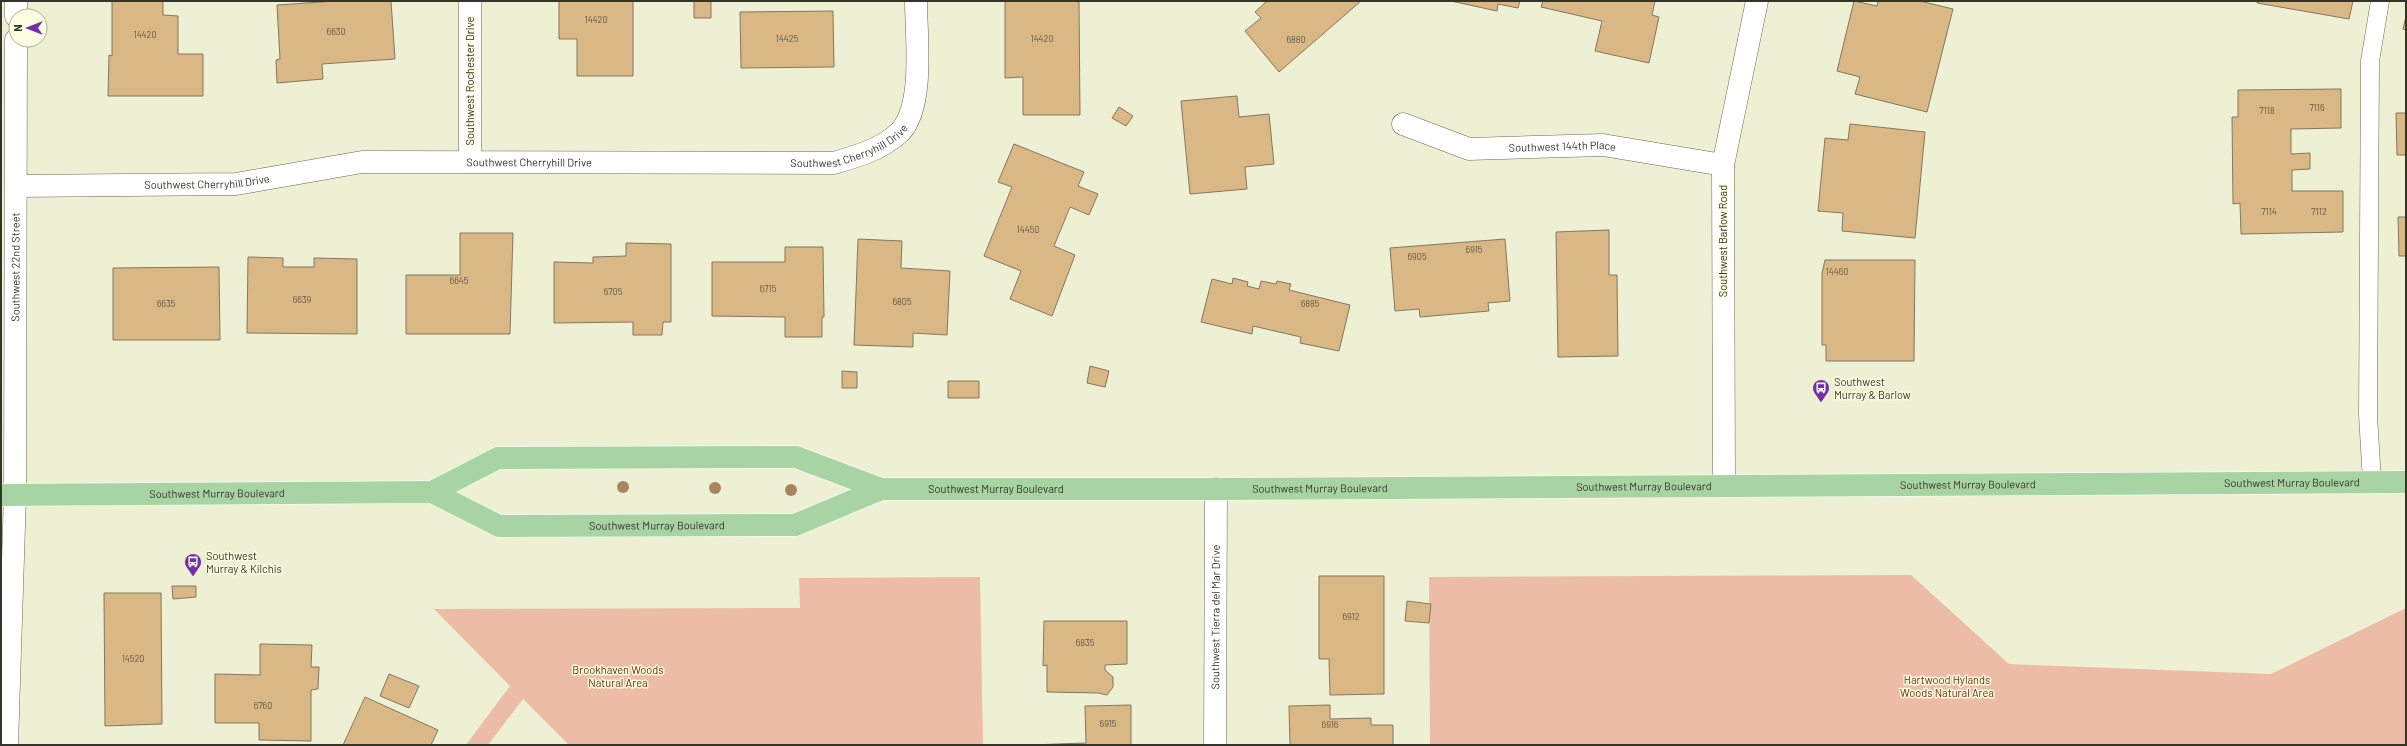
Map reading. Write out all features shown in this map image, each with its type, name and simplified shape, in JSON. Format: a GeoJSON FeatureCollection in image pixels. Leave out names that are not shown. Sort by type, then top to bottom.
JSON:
{"type":"FeatureCollection","features":[{"type":"Feature","properties":{"kind":"main road","name":"Southwest Murray Boulevard"},"geometry":{"type":"LineString","coordinates":[[8,495],[432,492],[498,458],[796,457],[881,489],[1216,489],[2406,482]]}},
{"type":"Feature","properties":{"kind":"main road","name":"Southwest Murray Boulevard"},"geometry":{"type":"LineString","coordinates":[[432,492],[500,526],[795,525],[881,489]]}},
{"type":"Feature","properties":{"kind":"street","name":"Southwest Rochester Drive"},"geometry":{"type":"LineString","coordinates":[[470,1],[470,161]]}},
{"type":"Feature","properties":{"kind":"street","name":"Southwest Cherryhill Drive"},"geometry":{"type":"LineString","coordinates":[[17,186],[236,184],[362,162],[470,161],[834,163],[871,152],[900,131],[913,108],[916,77],[916,1]]}},
{"type":"Feature","properties":{"kind":"street","name":"Southwest Barlow Road"},"geometry":{"type":"LineString","coordinates":[[1724,485],[1723,165],[1757,1]]}},
{"type":"Feature","properties":{"kind":"street","name":"Southwest 22nd Street"},"geometry":{"type":"LineString","coordinates":[[8,745],[8,495],[17,186],[16,48]]}},
{"type":"Feature","properties":{"kind":"street","name":"Southwest 144th Place"},"geometry":{"type":"LineString","coordinates":[[1403,124],[1469,149],[1603,145],[1723,165]]}},
{"type":"Feature","properties":{"kind":"street","name":"Southwest Tierra del Mar Drive"},"geometry":{"type":"LineString","coordinates":[[1215,745],[1216,489]]}},
{"type":"Feature","properties":{"kind":"lane"},"geometry":{"type":"LineString","coordinates":[[2372,482],[2368,415],[2370,61],[2380,1]]}},
{"type":"Feature","properties":{"kind":"green space","name":"Hartwood Hylands Woods Natural Area"},"geometry":{"type":"Polygon","coordinates":[[[1911,575],[2009,664],[2271,674],[2406,608],[2406,745],[1430,745],[1429,577],[1911,575]]]}},
{"type":"Feature","properties":{"kind":"green space","name":"Brookhaven Woods Natural Area"},"geometry":{"type":"Polygon","coordinates":[[[980,577],[983,745],[569,745],[523,699],[488,745],[466,745],[510,686],[434,609],[800,608],[799,578],[980,577]]]}},
{"type":"Feature","properties":{"kind":"building"},"geometry":{"type":"Polygon","coordinates":[[[112,1],[163,1],[163,15],[178,16],[178,54],[203,54],[203,96],[108,96],[109,55],[112,56],[112,1]]]}},
{"type":"Feature","properties":{"kind":"building"},"geometry":{"type":"Polygon","coordinates":[[[336,1],[391,1],[395,59],[322,64],[323,79],[277,83],[276,60],[280,59],[277,5],[336,1]]]}},
{"type":"Feature","properties":{"kind":"building"},"geometry":{"type":"Polygon","coordinates":[[[559,1],[633,1],[633,76],[577,76],[577,39],[559,39],[559,1]]]}},
{"type":"Feature","properties":{"kind":"building"},"geometry":{"type":"Polygon","coordinates":[[[694,1],[711,1],[711,18],[694,18],[694,1]]]}},
{"type":"Feature","properties":{"kind":"building"},"geometry":{"type":"Polygon","coordinates":[[[1005,1],[1079,1],[1080,115],[1023,115],[1023,77],[1005,78],[1005,1]]]}},
{"type":"Feature","properties":{"kind":"building"},"geometry":{"type":"Polygon","coordinates":[[[1267,1],[1361,1],[1279,72],[1245,31],[1261,18],[1255,12],[1267,1]]]}},
{"type":"Feature","properties":{"kind":"building"},"geometry":{"type":"Polygon","coordinates":[[[1451,1],[1520,1],[1518,8],[1498,4],[1497,11],[1451,1]]]}},
{"type":"Feature","properties":{"kind":"building"},"geometry":{"type":"Polygon","coordinates":[[[1543,1],[1655,1],[1652,15],[1659,17],[1649,63],[1595,51],[1602,21],[1541,7],[1543,1]]]}},
{"type":"Feature","properties":{"kind":"building"},"geometry":{"type":"Polygon","coordinates":[[[1854,1],[1877,6],[1878,1],[1920,1],[1953,9],[1927,112],[1855,94],[1860,77],[1837,71],[1854,1]]]}},
{"type":"Feature","properties":{"kind":"building"},"geometry":{"type":"Polygon","coordinates":[[[2257,1],[2353,1],[2349,19],[2257,3],[2257,1]]]}},
{"type":"Feature","properties":{"kind":"building"},"geometry":{"type":"Polygon","coordinates":[[[833,11],[834,67],[741,68],[740,12],[833,11]]]}},
{"type":"Feature","properties":{"kind":"building"},"geometry":{"type":"Polygon","coordinates":[[[2406,16],[2406,30],[2403,29],[2406,16]]]}},
{"type":"Feature","properties":{"kind":"building"},"geometry":{"type":"Polygon","coordinates":[[[2341,89],[2341,128],[2291,129],[2291,154],[2310,153],[2310,169],[2292,170],[2292,191],[2343,191],[2343,232],[2241,234],[2240,203],[2233,204],[2232,117],[2238,117],[2238,90],[2341,89]]]}},
{"type":"Feature","properties":{"kind":"building"},"geometry":{"type":"Polygon","coordinates":[[[1237,96],[1239,117],[1269,114],[1274,164],[1245,167],[1247,189],[1190,194],[1181,101],[1237,96]]]}},
{"type":"Feature","properties":{"kind":"building"},"geometry":{"type":"Polygon","coordinates":[[[1119,107],[1133,116],[1126,126],[1112,118],[1119,107]]]}},
{"type":"Feature","properties":{"kind":"building"},"geometry":{"type":"Polygon","coordinates":[[[2396,113],[2406,113],[2406,155],[2397,155],[2396,113]]]}},
{"type":"Feature","properties":{"kind":"building"},"geometry":{"type":"Polygon","coordinates":[[[1850,124],[1925,132],[1915,238],[1842,231],[1843,213],[1818,211],[1825,138],[1848,140],[1850,124]]]}},
{"type":"Feature","properties":{"kind":"building"},"geometry":{"type":"Polygon","coordinates":[[[1014,144],[1084,172],[1078,186],[1098,194],[1089,215],[1070,207],[1054,246],[1075,255],[1052,316],[1010,299],[1021,271],[984,256],[1012,187],[998,182],[1014,144]]]}},
{"type":"Feature","properties":{"kind":"building"},"geometry":{"type":"Polygon","coordinates":[[[2398,217],[2406,217],[2406,256],[2399,256],[2398,217]]]}},
{"type":"Feature","properties":{"kind":"building"},"geometry":{"type":"Polygon","coordinates":[[[1609,230],[1609,275],[1617,275],[1618,356],[1558,357],[1556,232],[1609,230]]]}},
{"type":"Feature","properties":{"kind":"building"},"geometry":{"type":"Polygon","coordinates":[[[460,233],[513,233],[510,334],[406,334],[406,275],[460,275],[460,233]]]}},
{"type":"Feature","properties":{"kind":"building"},"geometry":{"type":"Polygon","coordinates":[[[858,239],[902,241],[901,268],[950,271],[947,335],[913,333],[913,347],[854,345],[858,239]]]}},
{"type":"Feature","properties":{"kind":"building"},"geometry":{"type":"Polygon","coordinates":[[[1505,239],[1510,301],[1488,303],[1489,311],[1420,317],[1419,309],[1395,311],[1390,248],[1505,239]]]}},
{"type":"Feature","properties":{"kind":"building"},"geometry":{"type":"Polygon","coordinates":[[[626,243],[671,244],[671,322],[663,322],[662,335],[633,335],[633,322],[554,323],[554,262],[593,263],[593,257],[626,256],[626,243]]]}},
{"type":"Feature","properties":{"kind":"building"},"geometry":{"type":"Polygon","coordinates":[[[785,247],[823,247],[824,317],[822,317],[822,337],[785,337],[785,317],[712,316],[712,262],[785,262],[785,247]]]}},
{"type":"Feature","properties":{"kind":"building"},"geometry":{"type":"Polygon","coordinates":[[[248,257],[283,258],[283,267],[314,267],[314,258],[357,259],[357,334],[247,333],[248,257]]]}},
{"type":"Feature","properties":{"kind":"building"},"geometry":{"type":"Polygon","coordinates":[[[1825,260],[1915,260],[1914,361],[1826,361],[1826,345],[1822,345],[1822,273],[1825,260]]]}},
{"type":"Feature","properties":{"kind":"building"},"geometry":{"type":"Polygon","coordinates":[[[219,267],[220,340],[113,340],[113,268],[219,267]]]}},
{"type":"Feature","properties":{"kind":"building"},"geometry":{"type":"Polygon","coordinates":[[[1233,278],[1248,282],[1247,286],[1259,289],[1261,281],[1276,284],[1277,281],[1291,284],[1289,290],[1350,305],[1339,351],[1300,343],[1301,337],[1253,326],[1252,334],[1201,322],[1212,279],[1232,284],[1233,278]]]}},
{"type":"Feature","properties":{"kind":"building"},"geometry":{"type":"Polygon","coordinates":[[[1090,366],[1109,371],[1105,387],[1087,383],[1090,366]]]}},
{"type":"Feature","properties":{"kind":"building"},"geometry":{"type":"Polygon","coordinates":[[[842,371],[857,372],[857,388],[842,388],[842,371]]]}},
{"type":"Feature","properties":{"kind":"building"},"geometry":{"type":"Polygon","coordinates":[[[948,381],[979,381],[979,398],[948,398],[948,381]]]}},
{"type":"Feature","properties":{"kind":"building"},"geometry":{"type":"Polygon","coordinates":[[[1319,576],[1384,576],[1384,694],[1330,695],[1329,659],[1319,659],[1319,576]]]}},
{"type":"Feature","properties":{"kind":"building"},"geometry":{"type":"Polygon","coordinates":[[[172,586],[196,586],[196,597],[173,599],[172,586]]]}},
{"type":"Feature","properties":{"kind":"building"},"geometry":{"type":"Polygon","coordinates":[[[104,593],[161,593],[162,724],[105,726],[104,593]]]}},
{"type":"Feature","properties":{"kind":"building"},"geometry":{"type":"Polygon","coordinates":[[[1407,601],[1431,604],[1429,623],[1405,621],[1407,601]]]}},
{"type":"Feature","properties":{"kind":"building"},"geometry":{"type":"Polygon","coordinates":[[[1044,621],[1127,621],[1127,664],[1105,665],[1105,670],[1113,677],[1113,687],[1107,695],[1098,693],[1047,692],[1047,665],[1043,666],[1044,621]]]}},
{"type":"Feature","properties":{"kind":"building"},"geometry":{"type":"Polygon","coordinates":[[[260,644],[312,645],[311,667],[319,667],[318,689],[311,690],[311,741],[259,740],[259,723],[215,723],[215,674],[260,675],[260,644]]]}},
{"type":"Feature","properties":{"kind":"building"},"geometry":{"type":"Polygon","coordinates":[[[389,674],[419,686],[409,708],[380,696],[389,674]]]}},
{"type":"Feature","properties":{"kind":"building"},"geometry":{"type":"Polygon","coordinates":[[[365,697],[438,730],[431,745],[343,745],[365,697]]]}},
{"type":"Feature","properties":{"kind":"building"},"geometry":{"type":"Polygon","coordinates":[[[1131,705],[1131,745],[1029,745],[1086,743],[1085,706],[1131,705]]]}},
{"type":"Feature","properties":{"kind":"building"},"geometry":{"type":"Polygon","coordinates":[[[1330,705],[1330,719],[1371,718],[1371,725],[1393,725],[1393,745],[1290,745],[1289,706],[1330,705]]]}},
{"type":"Feature","properties":{"kind":"place","name":"Southwest Murray & Barlow"},"geometry":{"type":"Point","coordinates":[1821,403]}},
{"type":"Feature","properties":{"kind":"place","name":"Southwest Murray & Kilchis"},"geometry":{"type":"Point","coordinates":[193,577]}}]}
